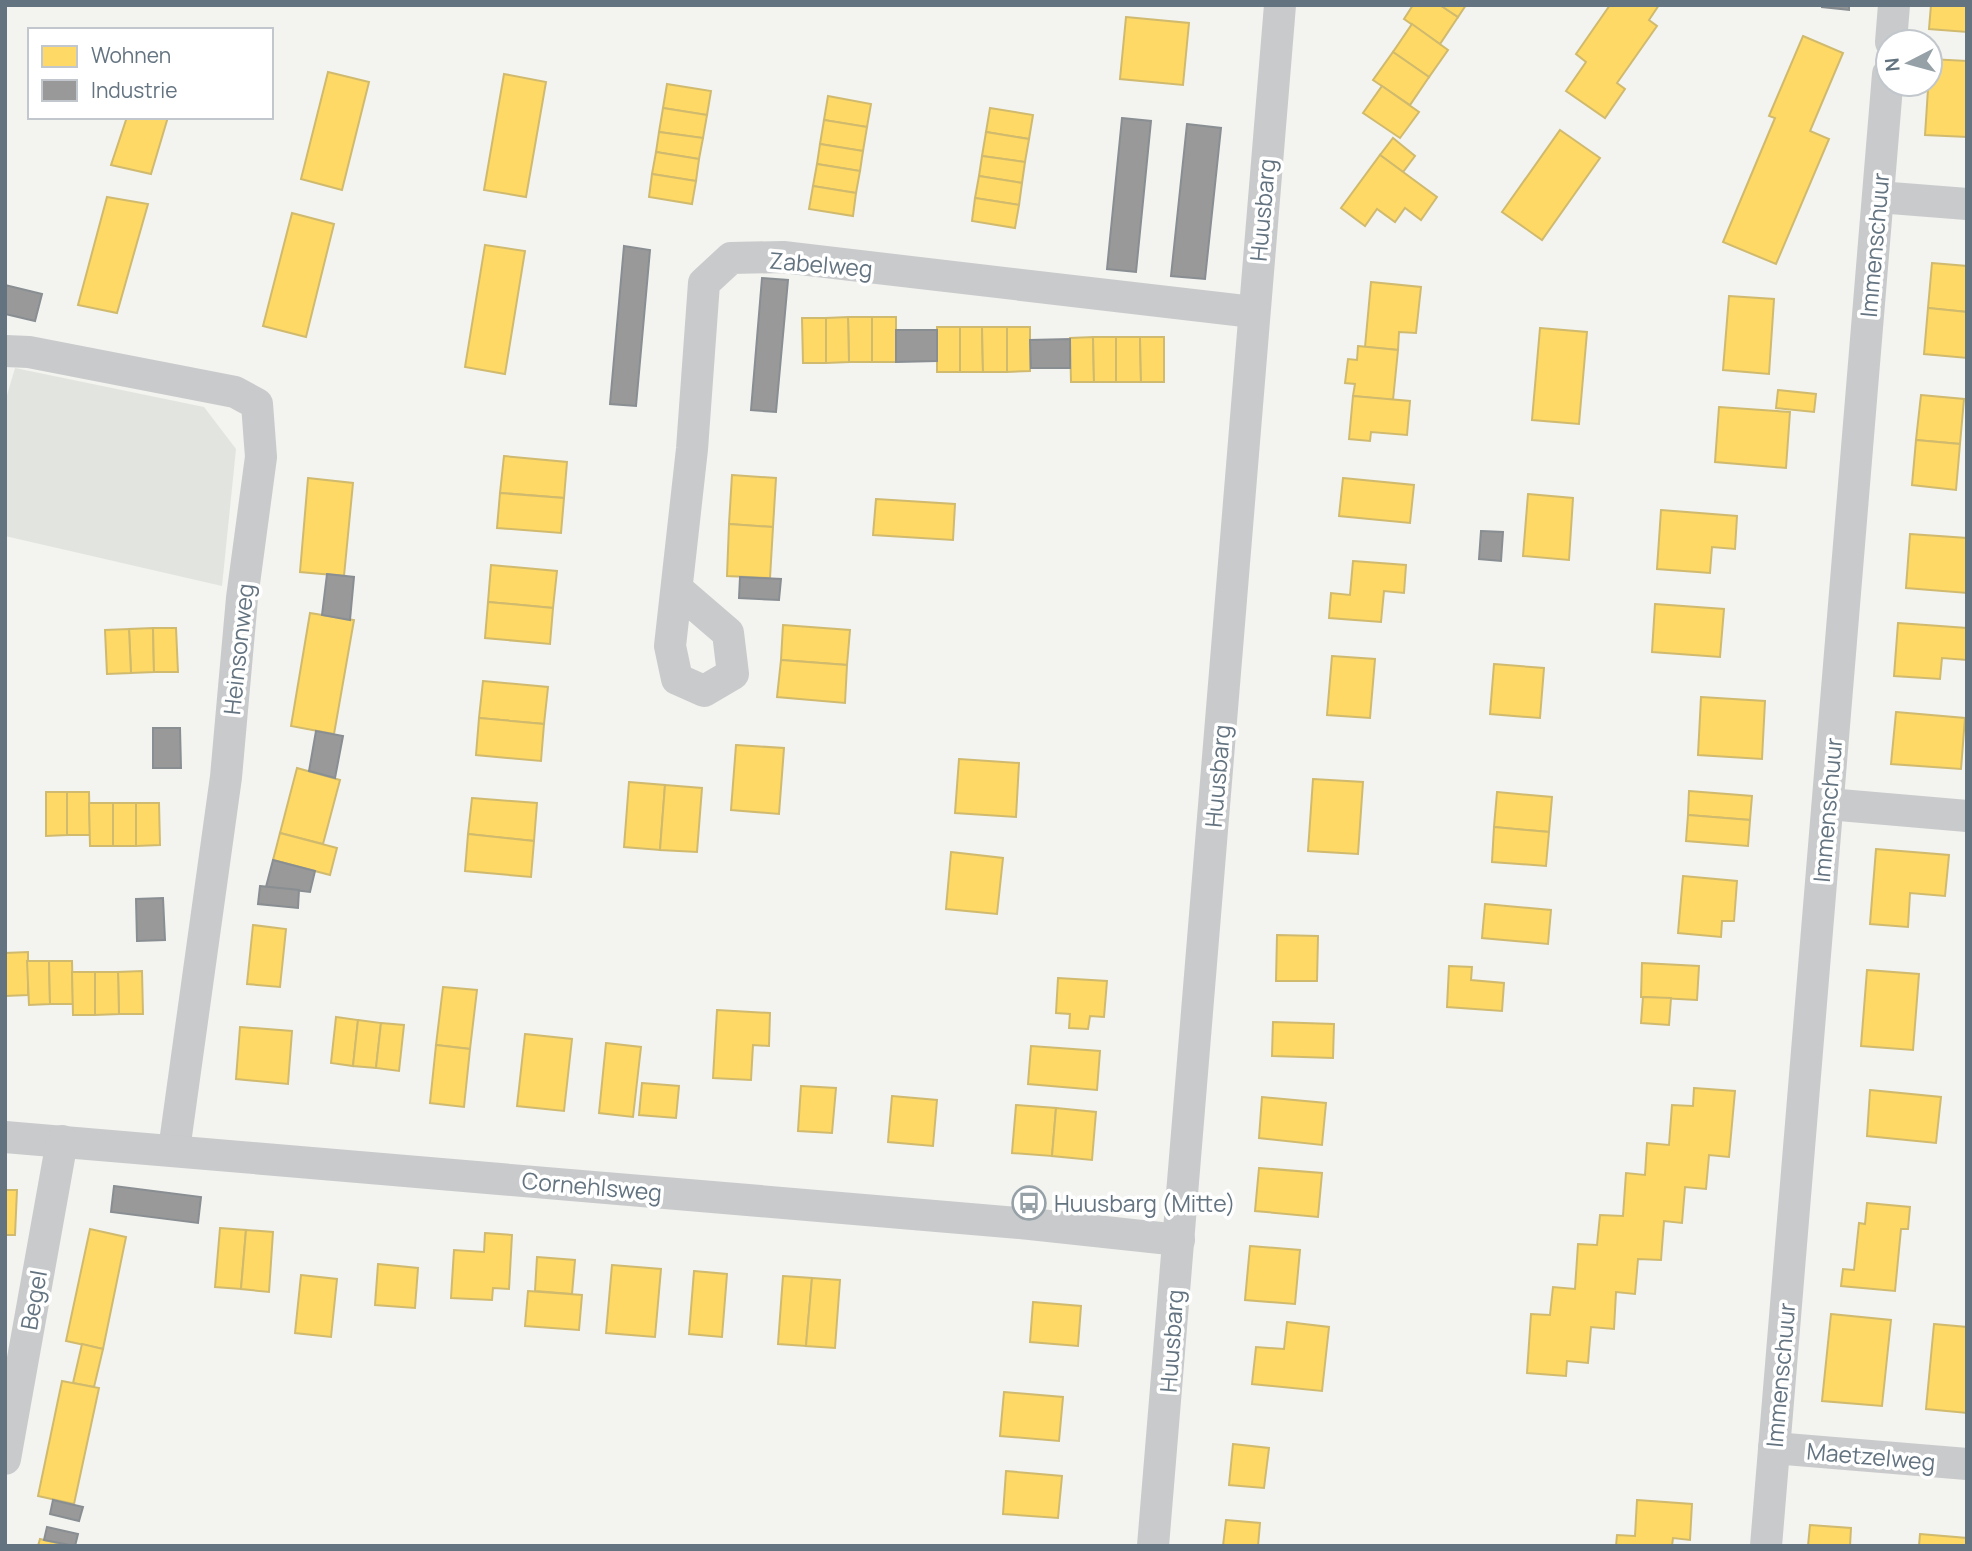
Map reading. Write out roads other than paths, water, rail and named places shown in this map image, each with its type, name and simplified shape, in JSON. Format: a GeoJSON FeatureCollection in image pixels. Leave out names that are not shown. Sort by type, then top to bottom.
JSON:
{"type":"FeatureCollection","features":[{"type":"Feature","properties":{"kind":"street","name":"Huusbarg"},"geometry":{"type":"LineString","coordinates":[[1153,1546],[1280,5]]}},
{"type":"Feature","properties":{"kind":"street"},"geometry":{"type":"LineString","coordinates":[[1892,28],[1894,5]]}},
{"type":"Feature","properties":{"kind":"street","name":"Immenschuur"},"geometry":{"type":"LineString","coordinates":[[1766,1546],[1886,98]]}},
{"type":"Feature","properties":{"kind":"street"},"geometry":{"type":"LineString","coordinates":[[1878,197],[1967,204]]}},
{"type":"Feature","properties":{"kind":"street","name":"Zabelweg"},"geometry":{"type":"LineString","coordinates":[[678,590],[704,283],[731,258],[783,257],[1253,312]]}},
{"type":"Feature","properties":{"kind":"street","name":"Heinsonweg"},"geometry":{"type":"LineString","coordinates":[[5,351],[29,352],[235,393],[257,404],[261,457],[242,598],[226,777],[174,1150]]}},
{"type":"Feature","properties":{"kind":"street"},"geometry":{"type":"LineString","coordinates":[[1828,804],[1967,816]]}},
{"type":"Feature","properties":{"kind":"street","name":"Cornehlsweg"},"geometry":{"type":"LineString","coordinates":[[5,1137],[1030,1224],[1179,1240]]}},
{"type":"Feature","properties":{"kind":"street","name":"Begel"},"geometry":{"type":"LineString","coordinates":[[5,1459],[62,1141]]}},
{"type":"Feature","properties":{"kind":"street","name":"Maetzelweg"},"geometry":{"type":"LineString","coordinates":[[1774,1448],[1967,1464]]}},
{"type":"Feature","properties":{"kind":"place","name":"Huusbarg (Mitte)"},"geometry":{"type":"Point","coordinates":[1029,1203]}}]}
